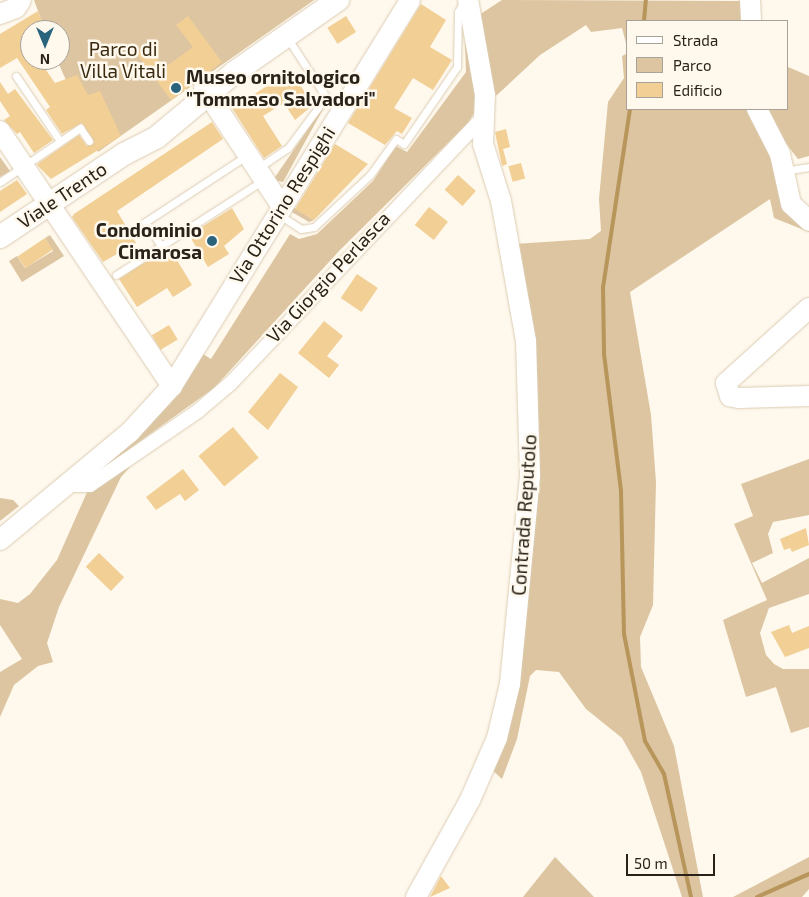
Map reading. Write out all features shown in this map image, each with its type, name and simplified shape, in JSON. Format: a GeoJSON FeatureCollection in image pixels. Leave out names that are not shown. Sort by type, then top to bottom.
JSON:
{"type":"FeatureCollection","features":[{"type":"Feature","properties":{"kind":"main road","name":"Viale Trento"},"geometry":{"type":"LineString","coordinates":[[0,237],[124,154],[148,126],[207,92],[338,0]]}},
{"type":"Feature","properties":{"kind":"street"},"geometry":{"type":"LineString","coordinates":[[0,14],[16,8],[21,0]]}},
{"type":"Feature","properties":{"kind":"street","name":"Via Ottorino Respighi"},"geometry":{"type":"LineString","coordinates":[[0,540],[130,432],[172,386],[278,209],[410,0]]}},
{"type":"Feature","properties":{"kind":"street"},"geometry":{"type":"LineString","coordinates":[[466,0],[482,75],[483,117]]}},
{"type":"Feature","properties":{"kind":"street"},"geometry":{"type":"LineString","coordinates":[[207,92],[257,167],[278,209]]}},
{"type":"Feature","properties":{"kind":"street"},"geometry":{"type":"LineString","coordinates":[[757,110],[784,172],[791,204],[809,221]]}},
{"type":"Feature","properties":{"kind":"street","name":"Via Giorgio Perlasca"},"geometry":{"type":"LineString","coordinates":[[68,485],[90,485],[198,411],[231,383],[483,117]]}},
{"type":"Feature","properties":{"kind":"street","name":"Contrada Reputolo"},"geometry":{"type":"LineString","coordinates":[[416,897],[470,800],[498,738],[510,684],[530,475],[526,341],[501,202],[483,144],[483,117]]}},
{"type":"Feature","properties":{"kind":"street"},"geometry":{"type":"LineString","coordinates":[[0,131],[172,386]]}},
{"type":"Feature","properties":{"kind":"street"},"geometry":{"type":"LineString","coordinates":[[809,308],[731,376],[726,389],[739,398],[809,396]]}},
{"type":"Feature","properties":{"kind":"lane"},"geometry":{"type":"LineString","coordinates":[[278,209],[301,229],[314,227],[370,175],[396,139],[404,144],[457,67],[458,12],[466,0]]}},
{"type":"Feature","properties":{"kind":"lane"},"geometry":{"type":"LineString","coordinates":[[161,246],[145,222],[257,167],[288,148],[326,97],[287,36]]}},
{"type":"Feature","properties":{"kind":"lane"},"geometry":{"type":"LineString","coordinates":[[16,76],[60,141]]}},
{"type":"Feature","properties":{"kind":"lane"},"geometry":{"type":"LineString","coordinates":[[0,182],[80,128],[89,141]]}},
{"type":"Feature","properties":{"kind":"lane"},"geometry":{"type":"LineString","coordinates":[[116,275],[161,246],[257,167]]}},
{"type":"Feature","properties":{"kind":"lane"},"geometry":{"type":"LineString","coordinates":[[784,172],[809,167]]}},
{"type":"Feature","properties":{"kind":"green space","name":"Parco di Villa Vitali"},"geometry":{"type":"Polygon","coordinates":[[[34,0],[314,0],[98,152],[61,70],[70,70],[70,20],[41,20],[34,0]]]}},
{"type":"Feature","properties":{"kind":"green space"},"geometry":{"type":"Polygon","coordinates":[[[502,0],[745,1],[746,20],[626,20],[626,43],[622,28],[591,32],[586,25],[540,55],[497,95],[491,94],[479,15],[502,0]]]}},
{"type":"Feature","properties":{"kind":"green space"},"geometry":{"type":"Polygon","coordinates":[[[464,12],[475,63],[476,110],[468,123],[339,251],[214,388],[93,475],[183,383],[203,354],[211,359],[290,234],[299,239],[317,234],[373,181],[396,146],[407,152],[466,72],[464,12]]]}},
{"type":"Feature","properties":{"kind":"green space"},"geometry":{"type":"Polygon","coordinates":[[[626,54],[626,110],[751,110],[809,227],[809,232],[774,218],[770,199],[630,292],[651,415],[656,482],[653,605],[640,637],[641,667],[674,746],[703,897],[682,897],[641,772],[622,738],[586,709],[559,672],[536,670],[530,676],[517,739],[502,779],[491,769],[525,569],[515,244],[590,239],[601,231],[599,199],[608,102],[624,78],[622,56],[626,54]]]}},
{"type":"Feature","properties":{"kind":"green space"},"geometry":{"type":"Polygon","coordinates":[[[789,67],[809,76],[809,156],[798,159],[761,110],[789,110],[789,67]]]}},
{"type":"Feature","properties":{"kind":"green space"},"geometry":{"type":"Polygon","coordinates":[[[328,100],[283,182],[273,180],[328,100]]]}},
{"type":"Feature","properties":{"kind":"green space"},"geometry":{"type":"Polygon","coordinates":[[[0,157],[10,171],[0,177],[0,157]]]}},
{"type":"Feature","properties":{"kind":"green space"},"geometry":{"type":"Polygon","coordinates":[[[291,206],[314,220],[309,222],[290,211],[291,206]]]}},
{"type":"Feature","properties":{"kind":"green space"},"geometry":{"type":"Polygon","coordinates":[[[50,235],[64,256],[22,282],[9,261],[17,256],[25,268],[53,251],[45,238],[50,235]]]}},
{"type":"Feature","properties":{"kind":"green space"},"geometry":{"type":"Polygon","coordinates":[[[143,452],[121,477],[59,607],[47,643],[53,662],[38,666],[14,685],[0,717],[0,672],[22,659],[0,625],[0,599],[18,603],[30,594],[57,560],[88,490],[101,486],[143,452]]]}},
{"type":"Feature","properties":{"kind":"green space"},"geometry":{"type":"Polygon","coordinates":[[[809,459],[809,515],[773,522],[768,534],[773,553],[752,563],[762,583],[809,558],[809,594],[769,608],[760,633],[766,655],[774,664],[783,669],[809,669],[809,727],[791,733],[776,687],[746,697],[723,620],[767,600],[734,524],[753,516],[741,484],[809,459]]]}},
{"type":"Feature","properties":{"kind":"green space"},"geometry":{"type":"Polygon","coordinates":[[[0,498],[13,500],[19,506],[0,521],[0,498]]]}},
{"type":"Feature","properties":{"kind":"green space"},"geometry":{"type":"Polygon","coordinates":[[[555,857],[594,897],[523,897],[555,857]]]}},
{"type":"Feature","properties":{"kind":"green space"},"geometry":{"type":"Polygon","coordinates":[[[809,857],[809,889],[802,897],[733,897],[809,857]]]}},
{"type":"Feature","properties":{"kind":"building"},"geometry":{"type":"Polygon","coordinates":[[[421,4],[446,20],[430,47],[452,60],[433,90],[413,78],[394,108],[412,118],[402,134],[397,131],[385,145],[348,123],[421,4]]]}},
{"type":"Feature","properties":{"kind":"building"},"geometry":{"type":"Polygon","coordinates":[[[38,11],[41,20],[23,20],[38,11]]]}},
{"type":"Feature","properties":{"kind":"building"},"geometry":{"type":"Polygon","coordinates":[[[188,16],[222,62],[171,100],[137,54],[148,46],[164,68],[193,47],[176,25],[188,16]]]}},
{"type":"Feature","properties":{"kind":"building"},"geometry":{"type":"Polygon","coordinates":[[[346,16],[356,32],[337,44],[327,28],[346,16]]]}},
{"type":"Feature","properties":{"kind":"building"},"geometry":{"type":"Polygon","coordinates":[[[20,22],[20,62],[17,58],[0,68],[0,34],[20,22]]]}},
{"type":"Feature","properties":{"kind":"building"},"geometry":{"type":"Polygon","coordinates":[[[25,70],[46,70],[55,83],[77,75],[88,95],[100,91],[121,136],[51,179],[37,165],[40,162],[79,135],[87,146],[94,141],[82,123],[62,134],[46,110],[50,107],[25,70]]]}},
{"type":"Feature","properties":{"kind":"building"},"geometry":{"type":"Polygon","coordinates":[[[291,71],[313,105],[295,120],[284,103],[263,116],[282,146],[264,158],[232,108],[291,71]]]}},
{"type":"Feature","properties":{"kind":"building"},"geometry":{"type":"Polygon","coordinates":[[[0,82],[8,94],[15,89],[53,140],[34,153],[20,132],[17,134],[4,120],[10,116],[0,101],[0,82]]]}},
{"type":"Feature","properties":{"kind":"building"},"geometry":{"type":"Polygon","coordinates":[[[212,122],[223,139],[117,211],[136,243],[103,262],[72,217],[74,214],[212,122]]]}},
{"type":"Feature","properties":{"kind":"building"},"geometry":{"type":"Polygon","coordinates":[[[506,129],[510,147],[503,149],[507,164],[502,166],[495,132],[506,129]]]}},
{"type":"Feature","properties":{"kind":"building"},"geometry":{"type":"Polygon","coordinates":[[[335,144],[368,164],[314,220],[295,209],[335,144]]]}},
{"type":"Feature","properties":{"kind":"building"},"geometry":{"type":"Polygon","coordinates":[[[521,163],[525,178],[513,182],[508,166],[521,163]]]}},
{"type":"Feature","properties":{"kind":"building"},"geometry":{"type":"Polygon","coordinates":[[[458,175],[476,191],[462,206],[445,190],[458,175]]]}},
{"type":"Feature","properties":{"kind":"building"},"geometry":{"type":"Polygon","coordinates":[[[17,180],[27,194],[0,212],[0,191],[17,180]]]}},
{"type":"Feature","properties":{"kind":"building"},"geometry":{"type":"Polygon","coordinates":[[[429,207],[448,222],[434,240],[415,225],[429,207]]]}},
{"type":"Feature","properties":{"kind":"building","name":"Condominio Cimarosa"},"geometry":{"type":"Polygon","coordinates":[[[232,208],[244,229],[224,246],[229,254],[208,267],[189,235],[232,208]]]}},
{"type":"Feature","properties":{"kind":"building"},"geometry":{"type":"Polygon","coordinates":[[[45,238],[53,250],[25,268],[18,256],[45,238]]]}},
{"type":"Feature","properties":{"kind":"building"},"geometry":{"type":"Polygon","coordinates":[[[169,247],[192,285],[173,297],[167,288],[137,307],[119,279],[169,247]]]}},
{"type":"Feature","properties":{"kind":"building"},"geometry":{"type":"Polygon","coordinates":[[[357,274],[378,288],[362,312],[341,298],[357,274]]]}},
{"type":"Feature","properties":{"kind":"building"},"geometry":{"type":"Polygon","coordinates":[[[324,321],[343,336],[327,356],[339,365],[329,378],[298,353],[324,321]]]}},
{"type":"Feature","properties":{"kind":"building"},"geometry":{"type":"Polygon","coordinates":[[[169,325],[178,340],[161,350],[152,335],[169,325]]]}},
{"type":"Feature","properties":{"kind":"building"},"geometry":{"type":"Polygon","coordinates":[[[280,373],[298,387],[268,430],[248,412],[280,373]]]}},
{"type":"Feature","properties":{"kind":"building"},"geometry":{"type":"Polygon","coordinates":[[[233,427],[259,458],[224,487],[199,456],[233,427]]]}},
{"type":"Feature","properties":{"kind":"building"},"geometry":{"type":"Polygon","coordinates":[[[183,469],[199,490],[185,501],[180,494],[156,510],[146,497],[183,469]]]}},
{"type":"Feature","properties":{"kind":"building"},"geometry":{"type":"Polygon","coordinates":[[[806,528],[809,545],[792,552],[790,548],[784,550],[780,539],[806,528]]]}},
{"type":"Feature","properties":{"kind":"building"},"geometry":{"type":"Polygon","coordinates":[[[99,553],[124,577],[111,591],[86,567],[99,553]]]}},
{"type":"Feature","properties":{"kind":"building"},"geometry":{"type":"Polygon","coordinates":[[[789,625],[792,633],[809,626],[809,648],[785,657],[771,632],[789,625]]]}},
{"type":"Feature","properties":{"kind":"building"},"geometry":{"type":"Polygon","coordinates":[[[441,876],[450,888],[430,897],[441,876]]]}},
{"type":"Feature","properties":{"kind":"waterway"},"geometry":{"type":"LineString","coordinates":[[644,20],[646,0]]}},
{"type":"Feature","properties":{"kind":"waterway"},"geometry":{"type":"LineString","coordinates":[[630,110],[603,287],[604,354],[621,491],[624,634],[645,741],[664,774],[691,897]]}},
{"type":"Feature","properties":{"kind":"waterway"},"geometry":{"type":"LineString","coordinates":[[757,897],[809,874]]}},
{"type":"Feature","properties":{"kind":"place","name":"Museo ornitologico \"Tommaso Salvadori\""},"geometry":{"type":"Point","coordinates":[176,88]}},
{"type":"Feature","properties":{"kind":"place","name":"Condominio Cimarosa"},"geometry":{"type":"Point","coordinates":[212,241]}}]}
